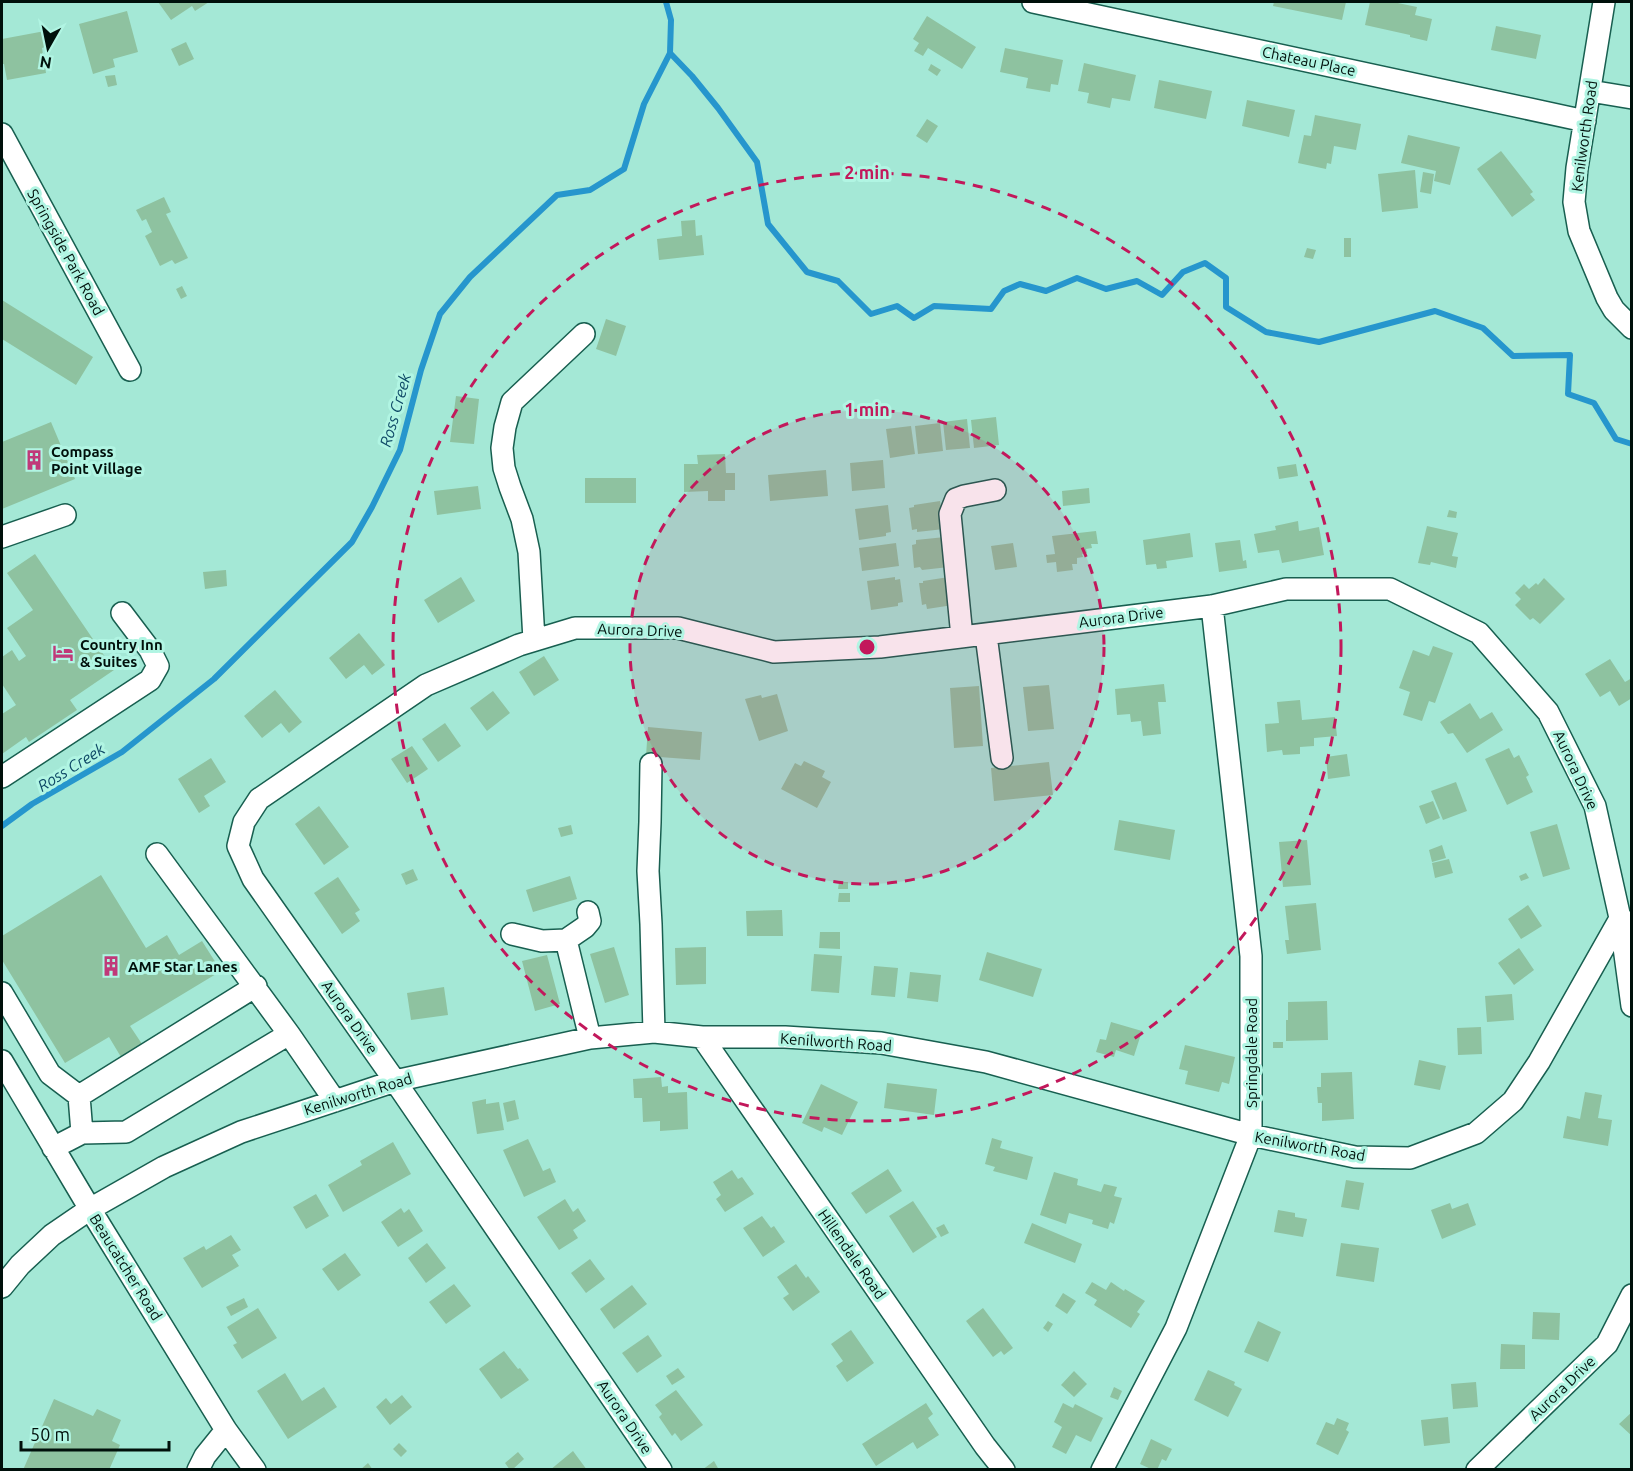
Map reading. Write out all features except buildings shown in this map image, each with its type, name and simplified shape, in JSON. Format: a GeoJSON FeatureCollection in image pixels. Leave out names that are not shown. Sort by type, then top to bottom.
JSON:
{"type":"FeatureCollection","features":[{"type":"Feature","properties":{"kind":"street","name":"Chateau Place"},"geometry":{"type":"LineString","coordinates":[[1033,2],[1585,121]]}},
{"type":"Feature","properties":{"kind":"street","name":"Kenilworth Road"},"geometry":{"type":"LineString","coordinates":[[1604,2],[1577,168],[1576,215],[1579,231],[1607,298],[1614,310],[1632,328]]}},
{"type":"Feature","properties":{"kind":"street"},"geometry":{"type":"LineString","coordinates":[[1590,91],[1632,98]]}},
{"type":"Feature","properties":{"kind":"street","name":"Springside Park Road"},"geometry":{"type":"LineString","coordinates":[[2,134],[130,370]]}},
{"type":"Feature","properties":{"kind":"street"},"geometry":{"type":"LineString","coordinates":[[534,640],[529,552],[522,519],[504,468],[502,448],[505,427],[512,402],[584,334]]}},
{"type":"Feature","properties":{"kind":"street"},"geometry":{"type":"LineString","coordinates":[[962,637],[950,514],[956,499],[995,490]]}},
{"type":"Feature","properties":{"kind":"street"},"geometry":{"type":"LineString","coordinates":[[2,537],[65,515]]}},
{"type":"Feature","properties":{"kind":"street","name":"Aurora Drive"},"geometry":{"type":"LineString","coordinates":[[661,1470],[395,1081],[253,879],[238,846],[244,822],[259,799],[426,685],[519,645],[575,628],[678,628],[774,652],[880,647],[1212,606],[1286,590],[1390,589],[1479,633],[1548,712],[1595,806],[1628,918],[1632,1005]]}},
{"type":"Feature","properties":{"kind":"street","name":"Springdale Road"},"geometry":{"type":"LineString","coordinates":[[1102,1470],[1176,1328],[1251,1135],[1251,956],[1212,606]]}},
{"type":"Feature","properties":{"kind":"street"},"geometry":{"type":"LineString","coordinates":[[2,777],[150,680],[158,666],[150,650],[122,613]]}},
{"type":"Feature","properties":{"kind":"street"},"geometry":{"type":"LineString","coordinates":[[986,634],[1002,758]]}},
{"type":"Feature","properties":{"kind":"street"},"geometry":{"type":"LineString","coordinates":[[651,764],[648,871],[654,1032]]}},
{"type":"Feature","properties":{"kind":"street"},"geometry":{"type":"LineString","coordinates":[[157,854],[256,986],[334,1101]]}},
{"type":"Feature","properties":{"kind":"street"},"geometry":{"type":"LineString","coordinates":[[512,934],[542,941],[566,940],[590,921],[588,912]]}},
{"type":"Feature","properties":{"kind":"street","name":"Kenilworth Road"},"geometry":{"type":"LineString","coordinates":[[2,1287],[20,1265],[52,1235],[90,1209],[164,1167],[241,1132],[395,1081],[590,1038],[654,1032],[702,1037],[785,1037],[881,1043],[986,1062],[1251,1135],[1355,1157],[1410,1158],[1476,1133],[1514,1101],[1628,918]]}},
{"type":"Feature","properties":{"kind":"street"},"geometry":{"type":"LineString","coordinates":[[566,940],[590,1038]]}},
{"type":"Feature","properties":{"kind":"street"},"geometry":{"type":"LineString","coordinates":[[79,1096],[256,986]]}},
{"type":"Feature","properties":{"kind":"street"},"geometry":{"type":"LineString","coordinates":[[2,993],[50,1074],[79,1096],[82,1133]]}},
{"type":"Feature","properties":{"kind":"street"},"geometry":{"type":"LineString","coordinates":[[53,1148],[82,1133],[126,1132],[290,1034]]}},
{"type":"Feature","properties":{"kind":"street","name":"Hillendale Road"},"geometry":{"type":"LineString","coordinates":[[702,1037],[985,1446],[1005,1470]]}},
{"type":"Feature","properties":{"kind":"street","name":"Beaucatcher Road"},"geometry":{"type":"LineString","coordinates":[[2,1061],[226,1430],[255,1470]]}},
{"type":"Feature","properties":{"kind":"street","name":"Aurora Drive"},"geometry":{"type":"LineString","coordinates":[[1477,1470],[1607,1344],[1632,1295]]}},
{"type":"Feature","properties":{"kind":"street"},"geometry":{"type":"LineString","coordinates":[[198,1470],[205,1456],[226,1430]]}},
{"type":"Feature","properties":{"kind":"waterway","name":"Ross Creek"},"geometry":{"type":"LineString","coordinates":[[2,826],[32,804],[122,752],[214,679],[352,542],[400,450],[421,370],[440,314],[470,277],[557,195],[590,190],[624,169],[644,104],[670,53],[671,20],[666,2]]}},
{"type":"Feature","properties":{"kind":"waterway"},"geometry":{"type":"LineString","coordinates":[[670,53],[718,108],[757,162],[768,224],[807,272],[838,281],[871,314],[897,306],[914,318],[934,306],[991,309],[1004,291],[1020,284],[1046,291],[1077,278],[1106,289],[1137,281],[1162,295],[1183,272],[1205,263],[1226,278],[1226,307],[1266,332],[1319,342],[1435,311],[1483,328],[1513,356],[1570,355],[1568,394],[1594,403],[1616,439],[1632,444]]}},
{"type":"Feature","properties":{"kind":"place","name":"Compass Point Village"},"geometry":{"type":"Point","coordinates":[34,460]}},
{"type":"Feature","properties":{"kind":"place","name":"Country Inn & Suites"},"geometry":{"type":"Point","coordinates":[63,653]}},
{"type":"Feature","properties":{"kind":"place","name":"AMF Star Lanes"},"geometry":{"type":"Point","coordinates":[111,966]}}]}
